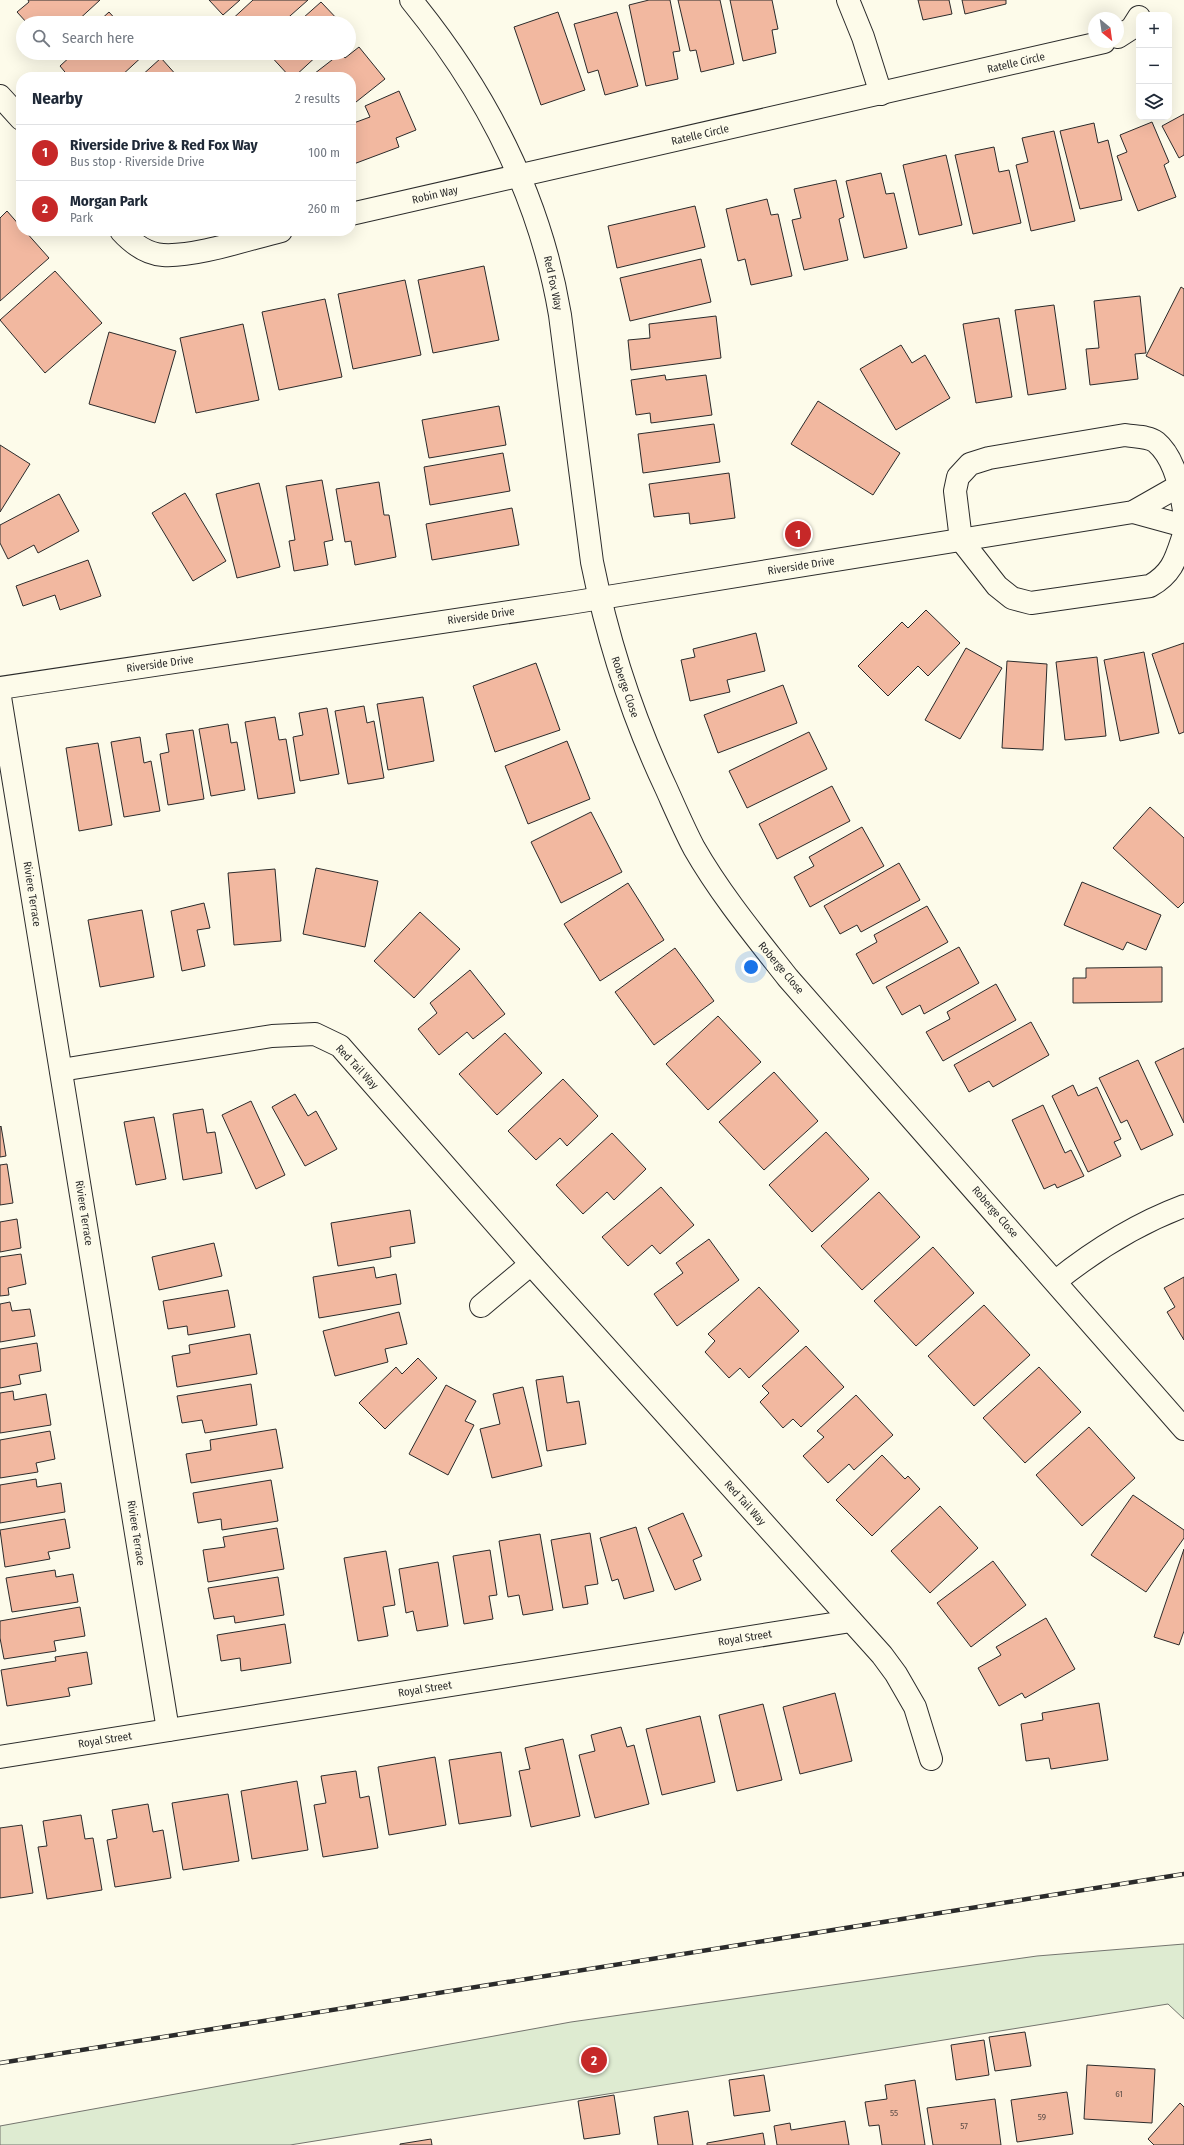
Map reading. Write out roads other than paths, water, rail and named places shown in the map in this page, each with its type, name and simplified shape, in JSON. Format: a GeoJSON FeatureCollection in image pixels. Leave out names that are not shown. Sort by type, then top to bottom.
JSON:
{"type":"FeatureCollection","features":[{"type":"Feature","properties":{"kind":"street","name":"Red Fox Way"},"geometry":{"type":"LineString","coordinates":[[411,0],[435,29],[475,87],[519,175],[541,231],[556,290],[592,562],[599,598]]}},
{"type":"Feature","properties":{"kind":"street"},"geometry":{"type":"LineString","coordinates":[[848,0],[863,37],[881,94]]}},
{"type":"Feature","properties":{"kind":"street"},"geometry":{"type":"LineString","coordinates":[[1141,12],[1144,0]]}},
{"type":"Feature","properties":{"kind":"street"},"geometry":{"type":"LineString","coordinates":[[1124,33],[1132,28],[1136,22]]}},
{"type":"Feature","properties":{"kind":"street","name":"Ratelle Circle"},"geometry":{"type":"LineString","coordinates":[[519,175],[881,94],[1088,46]]}},
{"type":"Feature","properties":{"kind":"street"},"geometry":{"type":"LineString","coordinates":[[0,96],[16,114]]}},
{"type":"Feature","properties":{"kind":"street","name":"Robin Way"},"geometry":{"type":"LineString","coordinates":[[356,213],[519,175]]}},
{"type":"Feature","properties":{"kind":"street"},"geometry":{"type":"LineString","coordinates":[[127,236],[142,249],[162,255],[186,254],[260,236]]}},
{"type":"Feature","properties":{"kind":"street"},"geometry":{"type":"LineString","coordinates":[[1184,511],[1182,483],[1156,442],[1144,438],[1125,435],[989,458],[970,464],[958,477],[955,491],[960,540],[997,586],[1012,598],[1031,603],[1150,586],[1163,579],[1174,564],[1184,534]]}},
{"type":"Feature","properties":{"kind":"street","name":"Riverside Drive"},"geometry":{"type":"LineString","coordinates":[[0,688],[599,598],[1133,512],[1182,483]]}},
{"type":"Feature","properties":{"kind":"street","name":"Riverside Drive"},"geometry":{"type":"LineString","coordinates":[[1133,512],[1184,526]]}},
{"type":"Feature","properties":{"kind":"street","name":"Roberge Close"},"geometry":{"type":"LineString","coordinates":[[599,598],[608,636],[628,698],[650,754],[694,848],[737,913],[788,978],[1056,1281],[1184,1429]]}},
{"type":"Feature","properties":{"kind":"street","name":"Riviere Terrace"},"geometry":{"type":"LineString","coordinates":[[0,697],[168,1730]]}},
{"type":"Feature","properties":{"kind":"street","name":"Red Tail Way"},"geometry":{"type":"LineString","coordinates":[[61,1070],[272,1036],[316,1034],[340,1046],[531,1264],[882,1655],[915,1707],[931,1759]]}},
{"type":"Feature","properties":{"kind":"street"},"geometry":{"type":"LineString","coordinates":[[1056,1281],[1107,1243],[1154,1218],[1184,1206]]}},
{"type":"Feature","properties":{"kind":"street"},"geometry":{"type":"LineString","coordinates":[[481,1306],[531,1264]]}},
{"type":"Feature","properties":{"kind":"street","name":"Royal Street"},"geometry":{"type":"LineString","coordinates":[[0,1757],[851,1621]]}},
{"type":"Feature","properties":{"kind":"railway"},"geometry":{"type":"LineString","coordinates":[[0,2063],[1184,1874]]}},
{"type":"Feature","properties":{"kind":"place","name":"Riverside Drive & Red Fox Way"},"geometry":{"type":"Point","coordinates":[798,534]}},
{"type":"Feature","properties":{"kind":"place","name":"Morgan Park"},"geometry":{"type":"Point","coordinates":[594,2060]}}]}
